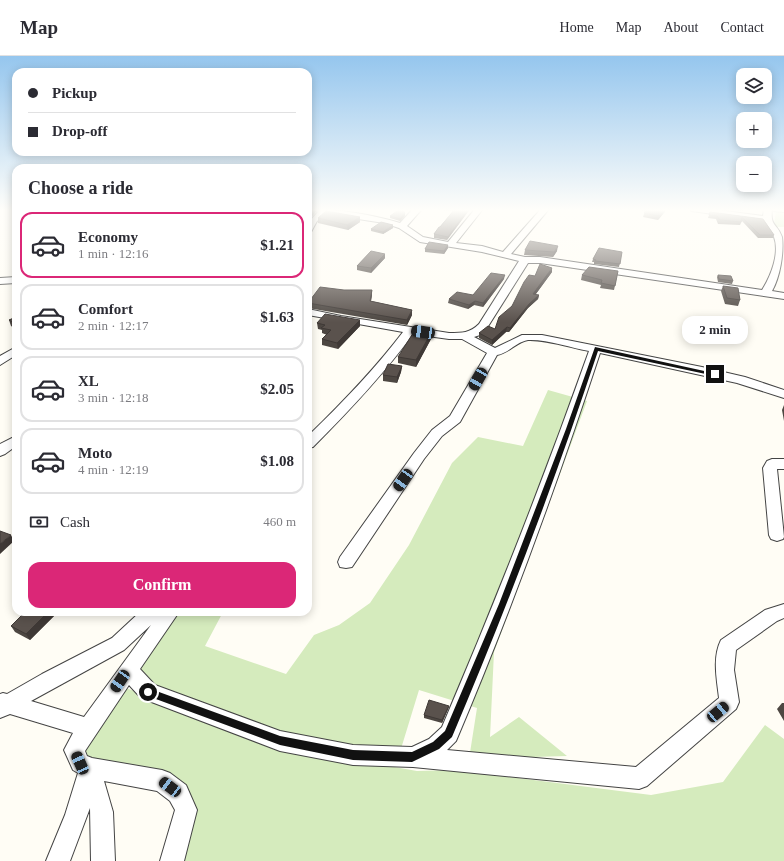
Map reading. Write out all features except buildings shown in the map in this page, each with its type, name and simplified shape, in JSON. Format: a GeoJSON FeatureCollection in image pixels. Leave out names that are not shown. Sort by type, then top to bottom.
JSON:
{"type":"FeatureCollection","features":[{"type":"Feature","properties":{"kind":"street"},"geometry":{"type":"LineString","coordinates":[[456,247],[482,249],[525,260],[540,260],[766,292],[784,296]]}},
{"type":"Feature","properties":{"kind":"street"},"geometry":{"type":"LineString","coordinates":[[505,255],[512,247]]}},
{"type":"Feature","properties":{"kind":"street"},"geometry":{"type":"LineString","coordinates":[[766,292],[777,270],[780,247]]}},
{"type":"Feature","properties":{"kind":"street"},"geometry":{"type":"LineString","coordinates":[[312,313],[410,330],[464,336],[476,333],[483,326],[525,260]]}},
{"type":"Feature","properties":{"kind":"street"},"geometry":{"type":"LineString","coordinates":[[0,281],[12,280]]}},
{"type":"Feature","properties":{"kind":"street"},"geometry":{"type":"LineString","coordinates":[[312,440],[359,393],[388,360],[410,330]]}},
{"type":"Feature","properties":{"kind":"street"},"geometry":{"type":"LineString","coordinates":[[464,336],[493,352],[502,351],[526,338],[542,338],[735,379],[784,394]]}},
{"type":"Feature","properties":{"kind":"street"},"geometry":{"type":"LineString","coordinates":[[412,757],[436,746],[449,734],[506,597],[570,429],[596,349]]}},
{"type":"Feature","properties":{"kind":"street"},"geometry":{"type":"LineString","coordinates":[[346,562],[419,456],[437,433],[454,419],[493,352]]}},
{"type":"Feature","properties":{"kind":"street"},"geometry":{"type":"LineString","coordinates":[[0,361],[12,353]]}},
{"type":"Feature","properties":{"kind":"street"},"geometry":{"type":"LineString","coordinates":[[0,452],[12,443]]}},
{"type":"Feature","properties":{"kind":"street"},"geometry":{"type":"LineString","coordinates":[[777,535],[770,468],[772,464],[784,464]]}},
{"type":"Feature","properties":{"kind":"street"},"geometry":{"type":"LineString","coordinates":[[128,670],[148,692],[280,741],[353,755],[412,757],[638,778],[729,702],[725,670],[727,646],[771,615],[784,611]]}},
{"type":"Feature","properties":{"kind":"street"},"geometry":{"type":"LineString","coordinates":[[2,705],[118,644],[148,616]]}},
{"type":"Feature","properties":{"kind":"street"},"geometry":{"type":"LineString","coordinates":[[167,616],[128,670],[74,750],[80,763],[90,768],[162,781],[178,793],[186,810],[172,861]]}},
{"type":"Feature","properties":{"kind":"street"},"geometry":{"type":"LineString","coordinates":[[2,705],[88,728]]}},
{"type":"Feature","properties":{"kind":"street"},"geometry":{"type":"LineString","coordinates":[[58,861],[68,840],[84,795],[90,768]]}},
{"type":"Feature","properties":{"kind":"street"},"geometry":{"type":"LineString","coordinates":[[90,768],[102,812],[103,861]]}},
{"type":"Feature","properties":{"kind":"green space"},"geometry":{"type":"Polygon","coordinates":[[[548,390],[587,401],[494,652],[490,737],[519,717],[567,756],[469,759],[477,708],[419,690],[400,752],[344,748],[280,732],[149,685],[134,670],[172,616],[221,616],[205,646],[286,674],[314,635],[339,625],[370,603],[409,545],[452,463],[478,437],[523,446],[548,390]]]}},
{"type":"Feature","properties":{"kind":"green space"},"geometry":{"type":"Polygon","coordinates":[[[126,688],[165,702],[366,762],[417,771],[454,770],[651,795],[723,782],[765,725],[784,739],[784,861],[180,861],[178,782],[79,754],[126,688]]]}},
{"type":"Feature","properties":{"kind":"route"},"geometry":{"type":"LineString","coordinates":[[148,692],[280,741],[353,755],[412,757],[436,746],[449,734],[503,604],[570,429],[596,349],[715,374]]}}]}
